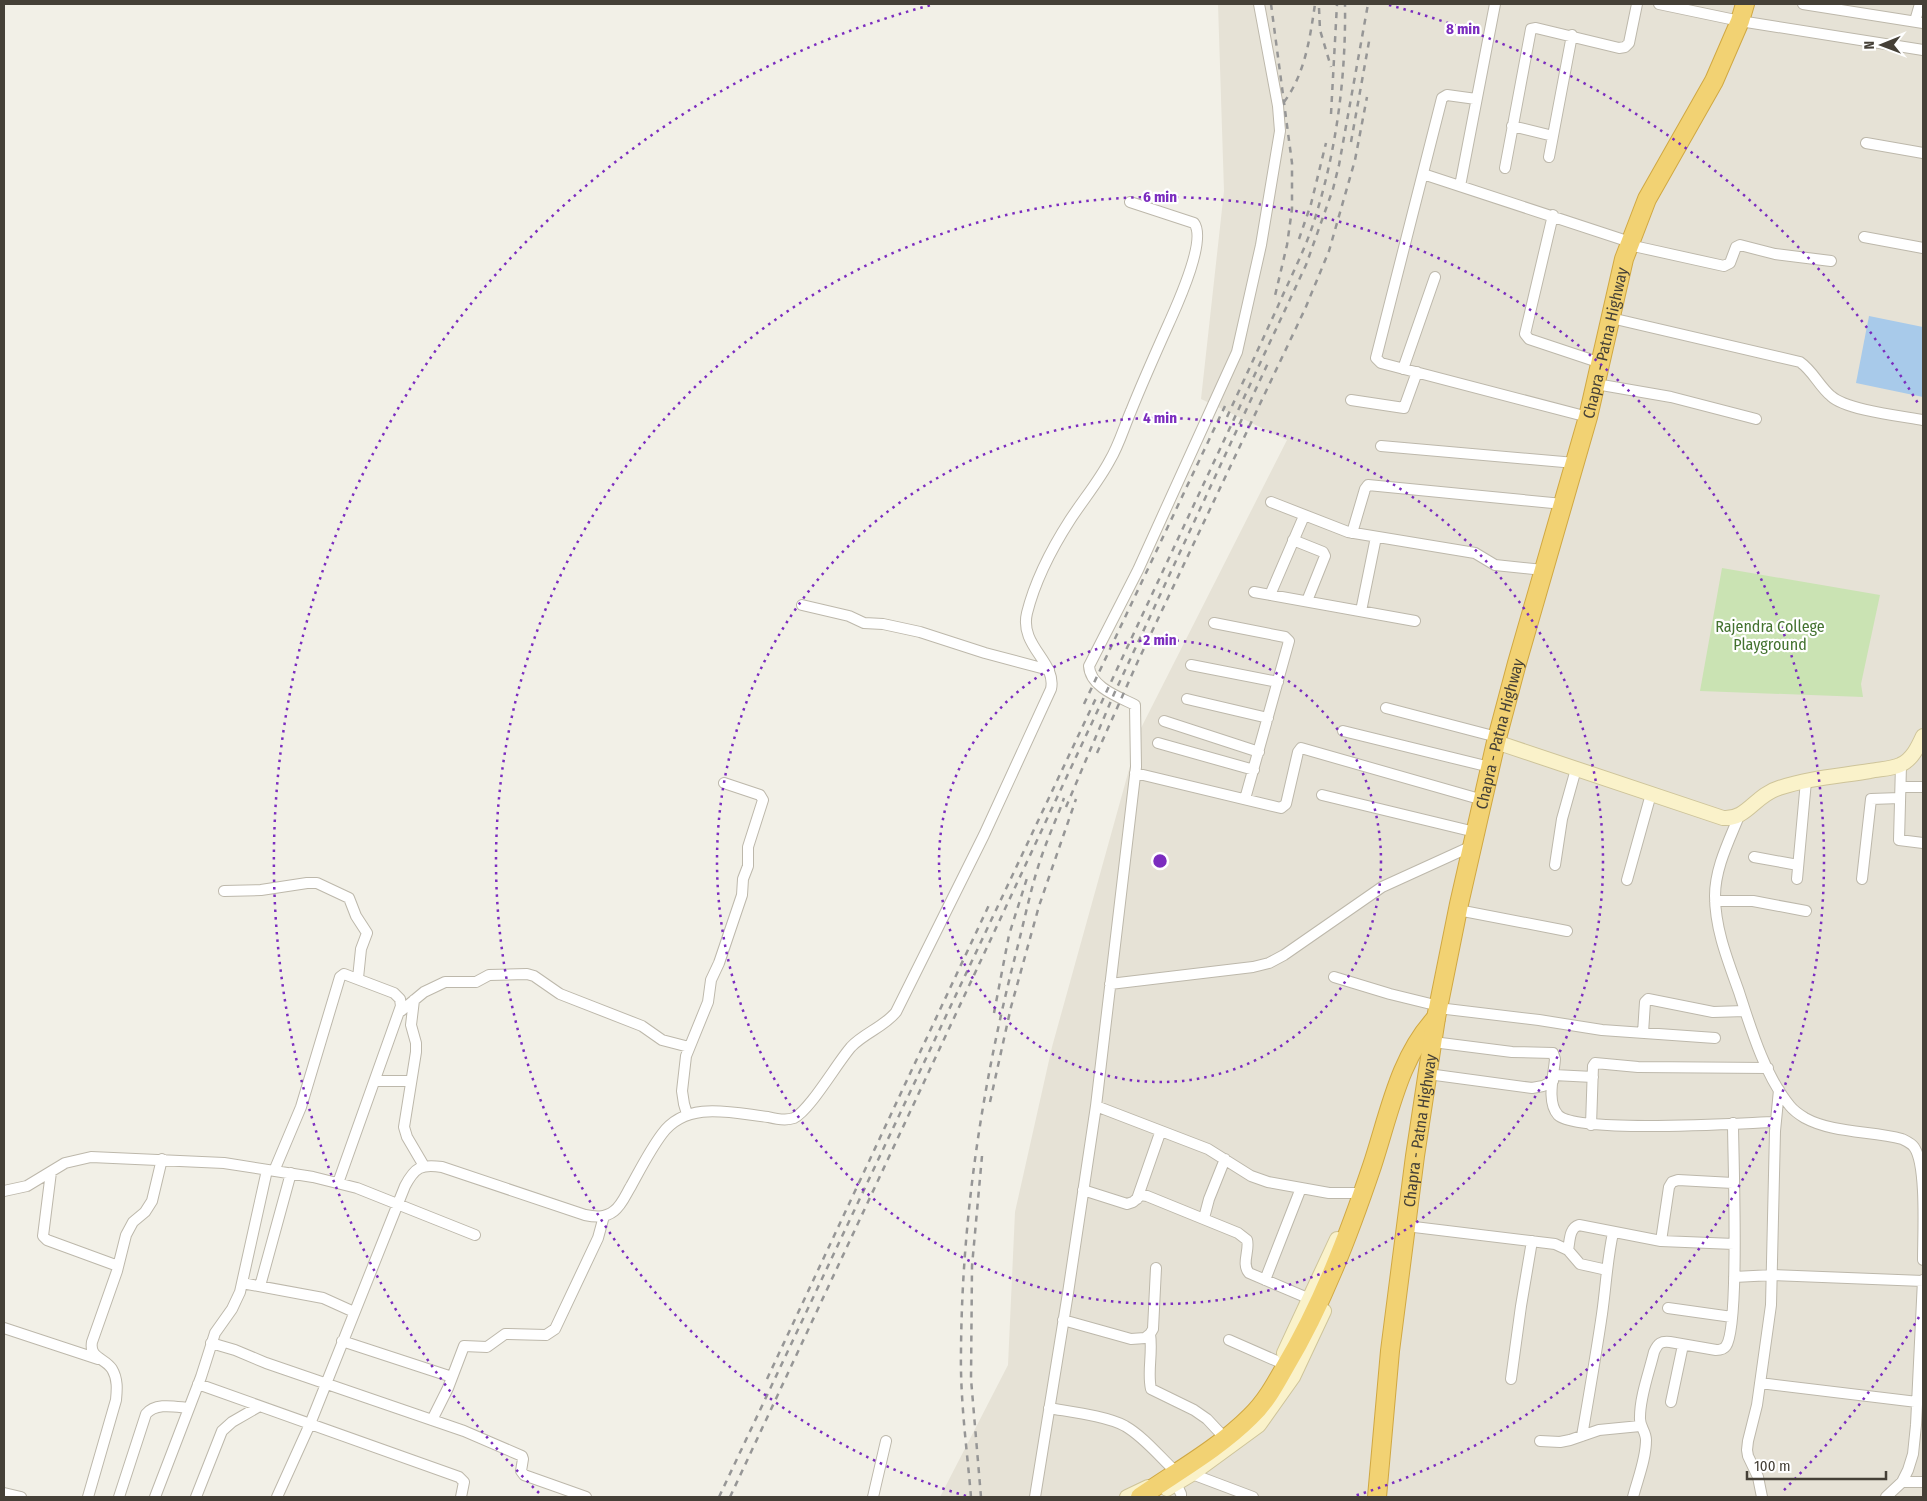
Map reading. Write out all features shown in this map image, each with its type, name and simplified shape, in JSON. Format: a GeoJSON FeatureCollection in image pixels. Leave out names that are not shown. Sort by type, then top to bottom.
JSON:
{"type":"FeatureCollection","features":[{"type":"Feature","properties":{"kind":"highway","name":"Chapra - Patna Highway"},"geometry":{"type":"LineString","coordinates":[[1377,1497],[1390,1351],[1428,1074],[1458,910],[1490,768],[1543,570],[1588,417],[1617,289],[1630,243],[1647,199],[1714,81],[1740,21],[1745,4]]}},
{"type":"Feature","properties":{"kind":"highway"},"geometry":{"type":"LineString","coordinates":[[1140,1497],[1220,1442],[1251,1417],[1269,1394],[1298,1346],[1321,1298],[1363,1192],[1408,1057],[1438,1011]]}},
{"type":"Feature","properties":{"kind":"street"},"geometry":{"type":"LineString","coordinates":[[1035,1497],[1096,1106],[1135,773],[1135,705],[1101,686],[1091,675],[1088,666],[1138,570],[1237,352],[1244,328],[1261,245],[1280,131],[1278,106],[1259,4]]}},
{"type":"Feature","properties":{"kind":"street"},"geometry":{"type":"LineString","coordinates":[[1460,186],[1495,4]]}},
{"type":"Feature","properties":{"kind":"street"},"geometry":{"type":"LineString","coordinates":[[1504,168],[1531,29],[1536,28],[1572,35],[1619,48],[1625,47],[1629,43],[1637,4]]}},
{"type":"Feature","properties":{"kind":"street"},"geometry":{"type":"LineString","coordinates":[[1659,4],[1740,21],[1923,50]]}},
{"type":"Feature","properties":{"kind":"street"},"geometry":{"type":"LineString","coordinates":[[1803,4],[1919,22],[1920,4]]}},
{"type":"Feature","properties":{"kind":"street"},"geometry":{"type":"LineString","coordinates":[[1549,158],[1572,35]]}},
{"type":"Feature","properties":{"kind":"street"},"geometry":{"type":"LineString","coordinates":[[1476,99],[1447,95],[1442,98],[1409,235],[1376,356],[1379,362],[1403,369],[1588,417]]}},
{"type":"Feature","properties":{"kind":"street"},"geometry":{"type":"LineString","coordinates":[[1512,126],[1553,136]]}},
{"type":"Feature","properties":{"kind":"street"},"geometry":{"type":"LineString","coordinates":[[1866,143],[1923,153]]}},
{"type":"Feature","properties":{"kind":"street"},"geometry":{"type":"LineString","coordinates":[[1423,174],[1553,215],[1630,243],[1724,266],[1730,263],[1736,247],[1740,245],[1776,254],[1831,261]]}},
{"type":"Feature","properties":{"kind":"street"},"geometry":{"type":"LineString","coordinates":[[277,1497],[310,1424],[410,1176],[415,1171],[424,1166],[442,1167],[585,1215],[604,1216],[614,1211],[622,1202],[663,1132],[672,1122],[688,1114],[706,1111],[782,1119],[795,1117],[811,1101],[841,1058],[853,1045],[891,1018],[902,1002],[946,914],[1049,694],[1052,680],[1050,670],[1032,644],[1026,627],[1027,613],[1045,564],[1068,522],[1111,460],[1180,300],[1193,261],[1198,229],[1194,223],[1130,202]]}},
{"type":"Feature","properties":{"kind":"street"},"geometry":{"type":"LineString","coordinates":[[1553,215],[1525,334],[1528,339],[1601,363]]}},
{"type":"Feature","properties":{"kind":"street"},"geometry":{"type":"LineString","coordinates":[[1864,237],[1923,248]]}},
{"type":"Feature","properties":{"kind":"street"},"geometry":{"type":"LineString","coordinates":[[1403,369],[1435,278]]}},
{"type":"Feature","properties":{"kind":"street"},"geometry":{"type":"LineString","coordinates":[[1611,318],[1800,362],[1837,401],[1923,420]]}},
{"type":"Feature","properties":{"kind":"street"},"geometry":{"type":"LineString","coordinates":[[1351,400],[1404,408],[1418,372]]}},
{"type":"Feature","properties":{"kind":"street"},"geometry":{"type":"LineString","coordinates":[[1596,384],[1683,400],[1707,408],[1756,419]]}},
{"type":"Feature","properties":{"kind":"street"},"geometry":{"type":"LineString","coordinates":[[1381,446],[1575,463]]}},
{"type":"Feature","properties":{"kind":"street"},"geometry":{"type":"LineString","coordinates":[[1352,533],[1365,489],[1370,485],[1563,504]]}},
{"type":"Feature","properties":{"kind":"street"},"geometry":{"type":"LineString","coordinates":[[1271,502],[1352,533],[1475,553],[1495,565],[1543,570]]}},
{"type":"Feature","properties":{"kind":"street"},"geometry":{"type":"LineString","coordinates":[[1270,595],[1304,516]]}},
{"type":"Feature","properties":{"kind":"street"},"geometry":{"type":"LineString","coordinates":[[1361,611],[1376,537]]}},
{"type":"Feature","properties":{"kind":"street"},"geometry":{"type":"LineString","coordinates":[[1293,540],[1323,552],[1325,556],[1307,601]]}},
{"type":"Feature","properties":{"kind":"street"},"geometry":{"type":"LineString","coordinates":[[1254,592],[1415,621]]}},
{"type":"Feature","properties":{"kind":"street"},"geometry":{"type":"LineString","coordinates":[[802,605],[849,616],[864,623],[883,624],[920,632],[985,653],[1050,670]]}},
{"type":"Feature","properties":{"kind":"street"},"geometry":{"type":"LineString","coordinates":[[1214,623],[1287,638],[1289,643],[1246,800]]}},
{"type":"Feature","properties":{"kind":"street"},"geometry":{"type":"LineString","coordinates":[[1190,665],[1278,682]]}},
{"type":"Feature","properties":{"kind":"street"},"geometry":{"type":"LineString","coordinates":[[1187,699],[1268,718]]}},
{"type":"Feature","properties":{"kind":"street"},"geometry":{"type":"LineString","coordinates":[[1386,708],[1497,740],[1576,769],[1723,818],[1739,816]]}},
{"type":"Feature","properties":{"kind":"street"},"geometry":{"type":"LineString","coordinates":[[1164,721],[1259,752]]}},
{"type":"Feature","properties":{"kind":"street"},"geometry":{"type":"LineString","coordinates":[[1343,731],[1490,768]]}},
{"type":"Feature","properties":{"kind":"street"},"geometry":{"type":"LineString","coordinates":[[1922,739],[1914,754],[1901,765],[1806,781],[1778,788],[1755,801],[1739,816],[1720,866],[1715,901],[1716,918],[1722,943],[1746,1011],[1768,1068],[1791,1108],[1816,1123],[1889,1136],[1919,1147],[1922,1174],[1923,1260]]}},
{"type":"Feature","properties":{"kind":"street"},"geometry":{"type":"LineString","coordinates":[[1158,743],[1254,770]]}},
{"type":"Feature","properties":{"kind":"street"},"geometry":{"type":"LineString","coordinates":[[1135,773],[1279,807],[1285,806],[1298,752],[1302,748],[1483,800]]}},
{"type":"Feature","properties":{"kind":"street"},"geometry":{"type":"LineString","coordinates":[[1901,765],[1899,840],[1923,843]]}},
{"type":"Feature","properties":{"kind":"street"},"geometry":{"type":"LineString","coordinates":[[1555,865],[1562,819],[1576,769]]}},
{"type":"Feature","properties":{"kind":"street"},"geometry":{"type":"LineString","coordinates":[[1797,879],[1806,781]]}},
{"type":"Feature","properties":{"kind":"street"},"geometry":{"type":"LineString","coordinates":[[688,1114],[683,1098],[686,1056],[708,1002],[711,980],[720,962],[742,896],[743,879],[748,866],[748,847],[763,800],[760,795],[724,783]]}},
{"type":"Feature","properties":{"kind":"street"},"geometry":{"type":"LineString","coordinates":[[1862,879],[1871,799],[1923,787]]}},
{"type":"Feature","properties":{"kind":"street"},"geometry":{"type":"LineString","coordinates":[[1627,880],[1650,794]]}},
{"type":"Feature","properties":{"kind":"street"},"geometry":{"type":"LineString","coordinates":[[1322,795],[1474,839]]}},
{"type":"Feature","properties":{"kind":"street"},"geometry":{"type":"LineString","coordinates":[[1110,984],[1253,968],[1269,963],[1284,955],[1382,888],[1474,839]]}},
{"type":"Feature","properties":{"kind":"street"},"geometry":{"type":"LineString","coordinates":[[1754,857],[1798,865]]}},
{"type":"Feature","properties":{"kind":"street"},"geometry":{"type":"LineString","coordinates":[[224,891],[261,890],[312,882],[347,896],[354,913],[367,933],[361,949],[358,978]]}},
{"type":"Feature","properties":{"kind":"street"},"geometry":{"type":"LineString","coordinates":[[1715,901],[1753,901],[1806,911]]}},
{"type":"Feature","properties":{"kind":"street"},"geometry":{"type":"LineString","coordinates":[[1458,910],[1567,931]]}},
{"type":"Feature","properties":{"kind":"street"},"geometry":{"type":"LineString","coordinates":[[155,1497],[198,1384],[211,1343],[219,1325],[237,1301],[271,1170],[301,1107],[341,975],[344,974],[394,993],[400,999],[401,1011],[338,1183]]}},
{"type":"Feature","properties":{"kind":"street"},"geometry":{"type":"LineString","coordinates":[[401,1011],[432,987],[445,982],[476,982],[489,975],[531,975],[560,994],[642,1026],[668,1042],[689,1047]]}},
{"type":"Feature","properties":{"kind":"street"},"geometry":{"type":"LineString","coordinates":[[1334,977],[1438,1011],[1539,1020],[1602,1030],[1715,1038]]}},
{"type":"Feature","properties":{"kind":"street"},"geometry":{"type":"LineString","coordinates":[[1643,1033],[1644,1002],[1648,999],[1713,1012],[1746,1011]]}},
{"type":"Feature","properties":{"kind":"street"},"geometry":{"type":"LineString","coordinates":[[414,1000],[411,1024],[416,1047],[404,1127],[407,1137],[424,1166]]}},
{"type":"Feature","properties":{"kind":"street"},"geometry":{"type":"LineString","coordinates":[[1433,1042],[1512,1052],[1552,1053],[1555,1056],[1552,1105],[1558,1115],[1570,1122],[1591,1125],[1627,1126],[1775,1122]]}},
{"type":"Feature","properties":{"kind":"street"},"geometry":{"type":"LineString","coordinates":[[1591,1125],[1593,1065],[1596,1063],[1638,1067],[1768,1068]]}},
{"type":"Feature","properties":{"kind":"street"},"geometry":{"type":"LineString","coordinates":[[1428,1074],[1532,1088],[1543,1086],[1554,1078],[1593,1077]]}},
{"type":"Feature","properties":{"kind":"street"},"geometry":{"type":"LineString","coordinates":[[375,1081],[411,1081]]}},
{"type":"Feature","properties":{"kind":"street"},"geometry":{"type":"LineString","coordinates":[[1762,1497],[1758,1477],[1747,1450],[1757,1405],[1771,1305],[1775,1122],[1779,1090]]}},
{"type":"Feature","properties":{"kind":"street"},"geometry":{"type":"LineString","coordinates":[[1154,1497],[1245,1414],[1259,1396],[1279,1362],[1310,1300],[1356,1193],[1376,1137],[1393,1100]]}},
{"type":"Feature","properties":{"kind":"street"},"geometry":{"type":"LineString","coordinates":[[1127,1497],[1176,1477],[1192,1474],[1259,1425],[1293,1376],[1334,1289],[1365,1209],[1387,1140],[1393,1100]]}},
{"type":"Feature","properties":{"kind":"street"},"geometry":{"type":"LineString","coordinates":[[1096,1106],[1208,1150],[1258,1179],[1329,1193],[1356,1193]]}},
{"type":"Feature","properties":{"kind":"street"},"geometry":{"type":"LineString","coordinates":[[1633,1497],[1644,1455],[1646,1437],[1640,1426],[1640,1412],[1657,1344],[1663,1342],[1722,1350],[1728,1340],[1732,1317],[1734,1276],[1733,1123]]}},
{"type":"Feature","properties":{"kind":"street"},"geometry":{"type":"LineString","coordinates":[[1137,1199],[1160,1132]]}},
{"type":"Feature","properties":{"kind":"street"},"geometry":{"type":"LineString","coordinates":[[4,1191],[27,1186],[73,1160],[91,1157],[224,1163],[290,1173],[372,1192],[475,1235]]}},
{"type":"Feature","properties":{"kind":"street"},"geometry":{"type":"LineString","coordinates":[[88,1497],[117,1392],[117,1383],[112,1370],[93,1353],[91,1348],[92,1342],[118,1266],[128,1229],[152,1201],[162,1159]]}},
{"type":"Feature","properties":{"kind":"street"},"geometry":{"type":"LineString","coordinates":[[1204,1218],[1209,1199],[1225,1159]]}},
{"type":"Feature","properties":{"kind":"street"},"geometry":{"type":"LineString","coordinates":[[51,1172],[43,1236],[47,1240],[118,1266]]}},
{"type":"Feature","properties":{"kind":"street"},"geometry":{"type":"LineString","coordinates":[[260,1286],[290,1173]]}},
{"type":"Feature","properties":{"kind":"street"},"geometry":{"type":"LineString","coordinates":[[1661,1241],[1669,1187],[1672,1182],[1678,1180],[1733,1183]]}},
{"type":"Feature","properties":{"kind":"street"},"geometry":{"type":"LineString","coordinates":[[1265,1280],[1301,1188]]}},
{"type":"Feature","properties":{"kind":"street"},"geometry":{"type":"LineString","coordinates":[[1083,1190],[1127,1204],[1133,1202],[1141,1195],[1147,1196],[1245,1236],[1248,1240],[1249,1248],[1245,1264],[1246,1270],[1310,1300]]}},
{"type":"Feature","properties":{"kind":"street"},"geometry":{"type":"LineString","coordinates":[[432,1420],[465,1345],[488,1347],[504,1334],[542,1335],[552,1332],[558,1324],[598,1238],[604,1216]]}},
{"type":"Feature","properties":{"kind":"street"},"geometry":{"type":"LineString","coordinates":[[1406,1226],[1555,1244],[1568,1250],[1580,1264],[1607,1270]]}},
{"type":"Feature","properties":{"kind":"street"},"geometry":{"type":"LineString","coordinates":[[1568,1250],[1571,1230],[1574,1227],[1588,1226],[1613,1233],[1661,1241],[1734,1244]]}},
{"type":"Feature","properties":{"kind":"street"},"geometry":{"type":"LineString","coordinates":[[1582,1436],[1602,1315],[1613,1233]]}},
{"type":"Feature","properties":{"kind":"street"},"geometry":{"type":"LineString","coordinates":[[1511,1379],[1532,1241]]}},
{"type":"Feature","properties":{"kind":"street"},"geometry":{"type":"LineString","coordinates":[[1156,1268],[1154,1322],[1150,1334],[1152,1353],[1149,1378],[1151,1389],[1194,1410],[1207,1419],[1222,1435]]}},
{"type":"Feature","properties":{"kind":"street"},"geometry":{"type":"LineString","coordinates":[[1734,1276],[1773,1275],[1923,1280],[1913,1454],[1902,1482],[1886,1497]]}},
{"type":"Feature","properties":{"kind":"street"},"geometry":{"type":"LineString","coordinates":[[242,1283],[323,1298],[354,1312]]}},
{"type":"Feature","properties":{"kind":"street"},"geometry":{"type":"LineString","coordinates":[[1668,1308],[1732,1317]]}},
{"type":"Feature","properties":{"kind":"street"},"geometry":{"type":"LineString","coordinates":[[1064,1320],[1131,1339],[1145,1338],[1150,1334]]}},
{"type":"Feature","properties":{"kind":"street"},"geometry":{"type":"LineString","coordinates":[[4,1328],[99,1359]]}},
{"type":"Feature","properties":{"kind":"street"},"geometry":{"type":"LineString","coordinates":[[1228,1340],[1279,1362]]}},
{"type":"Feature","properties":{"kind":"street"},"geometry":{"type":"LineString","coordinates":[[342,1341],[452,1378]]}},
{"type":"Feature","properties":{"kind":"street"},"geometry":{"type":"LineString","coordinates":[[211,1343],[464,1431],[522,1456],[522,1474],[586,1497]]}},
{"type":"Feature","properties":{"kind":"street"},"geometry":{"type":"LineString","coordinates":[[1672,1402],[1683,1345]]}},
{"type":"Feature","properties":{"kind":"street"},"geometry":{"type":"LineString","coordinates":[[1760,1382],[1778,1386],[1837,1391],[1917,1402]]}},
{"type":"Feature","properties":{"kind":"street"},"geometry":{"type":"LineString","coordinates":[[198,1384],[458,1477],[464,1482],[461,1497]]}},
{"type":"Feature","properties":{"kind":"street"},"geometry":{"type":"LineString","coordinates":[[196,1497],[222,1431],[232,1422],[258,1406]]}},
{"type":"Feature","properties":{"kind":"street"},"geometry":{"type":"LineString","coordinates":[[119,1497],[146,1414],[150,1409],[156,1407],[189,1408]]}},
{"type":"Feature","properties":{"kind":"street"},"geometry":{"type":"LineString","coordinates":[[1049,1408],[1125,1426],[1139,1436],[1176,1477],[1181,1497]]}},
{"type":"Feature","properties":{"kind":"street"},"geometry":{"type":"LineString","coordinates":[[1540,1441],[1560,1442],[1599,1430],[1640,1426]]}},
{"type":"Feature","properties":{"kind":"street"},"geometry":{"type":"LineString","coordinates":[[872,1497],[886,1441]]}},
{"type":"Feature","properties":{"kind":"street"},"geometry":{"type":"LineString","coordinates":[[1192,1474],[1253,1497]]}},
{"type":"Feature","properties":{"kind":"street"},"geometry":{"type":"LineString","coordinates":[[1902,1482],[1923,1482]]}},
{"type":"Feature","properties":{"kind":"street"},"geometry":{"type":"LineString","coordinates":[[4,1493],[21,1497]]}},
{"type":"Feature","properties":{"kind":"shaded area"},"geometry":{"type":"Polygon","coordinates":[[[1218,4],[1923,4],[1923,1497],[940,1497],[1008,1365],[1015,1212],[1052,1047],[1140,730],[1287,440],[1201,399],[1224,191],[1218,4]]]}},
{"type":"Feature","properties":{"kind":"green space","name":"Rajendra College Playground"},"geometry":{"type":"Polygon","coordinates":[[[1722,568],[1880,595],[1861,684],[1863,697],[1700,691],[1722,568]]]}},
{"type":"Feature","properties":{"kind":"water"},"geometry":{"type":"Polygon","coordinates":[[[1869,316],[1923,327],[1923,397],[1856,383],[1869,316]]]}},
{"type":"Feature","properties":{"kind":"railway"},"geometry":{"type":"LineString","coordinates":[[1271,4],[1292,163],[1292,209],[1287,245],[1274,300]]}},
{"type":"Feature","properties":{"kind":"railway"},"geometry":{"type":"LineString","coordinates":[[1284,102],[1302,68],[1309,43],[1315,4]]}},
{"type":"Feature","properties":{"kind":"railway"},"geometry":{"type":"LineString","coordinates":[[1331,114],[1337,4]]}},
{"type":"Feature","properties":{"kind":"railway"},"geometry":{"type":"LineString","coordinates":[[1227,417],[1298,261],[1316,215],[1330,163],[1339,111],[1344,57],[1345,4]]}},
{"type":"Feature","properties":{"kind":"railway"},"geometry":{"type":"LineString","coordinates":[[730,1497],[1306,265],[1333,189],[1339,165],[1368,4]]}},
{"type":"Feature","properties":{"kind":"railway"},"geometry":{"type":"LineString","coordinates":[[1319,8],[1320,30],[1331,67]]}},
{"type":"Feature","properties":{"kind":"railway"},"geometry":{"type":"LineString","coordinates":[[1351,142],[1370,36]]}},
{"type":"Feature","properties":{"kind":"railway"},"geometry":{"type":"LineString","coordinates":[[1097,753],[1138,661],[1305,309],[1329,251],[1355,160],[1367,97]]}},
{"type":"Feature","properties":{"kind":"railway"},"geometry":{"type":"LineString","coordinates":[[1299,239],[1311,204],[1326,143]]}},
{"type":"Feature","properties":{"kind":"railway"},"geometry":{"type":"LineString","coordinates":[[1066,807],[1114,694],[1268,363]]}},
{"type":"Feature","properties":{"kind":"railway"},"geometry":{"type":"LineString","coordinates":[[1084,704],[1225,406]]}},
{"type":"Feature","properties":{"kind":"railway"},"geometry":{"type":"LineString","coordinates":[[719,1497],[1097,696]]}},
{"type":"Feature","properties":{"kind":"railway"},"geometry":{"type":"LineString","coordinates":[[971,1497],[961,1369],[962,1300],[970,1198],[985,1098],[1005,998],[1034,880],[1064,798]]}},
{"type":"Feature","properties":{"kind":"railway"},"geometry":{"type":"LineString","coordinates":[[990,1102],[1011,1007],[1039,906],[1076,799]]}},
{"type":"Feature","properties":{"kind":"railway"},"geometry":{"type":"LineString","coordinates":[[994,1013],[1009,935],[1028,875]]}},
{"type":"Feature","properties":{"kind":"railway"},"geometry":{"type":"LineString","coordinates":[[767,1379],[989,905]]}},
{"type":"Feature","properties":{"kind":"railway"},"geometry":{"type":"LineString","coordinates":[[981,1497],[971,1379],[972,1266],[982,1156]]}}]}
